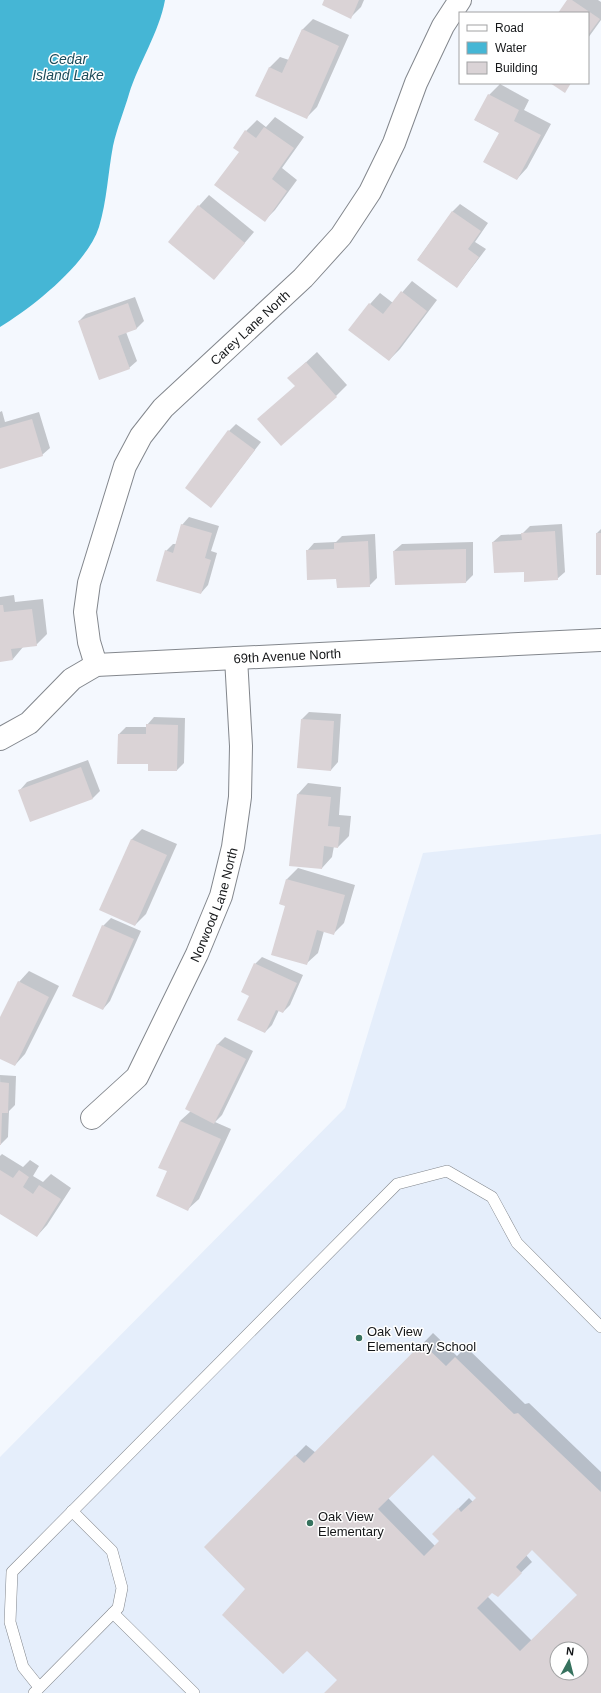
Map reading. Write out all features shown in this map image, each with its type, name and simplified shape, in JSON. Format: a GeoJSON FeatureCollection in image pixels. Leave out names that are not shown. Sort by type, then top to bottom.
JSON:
{"type":"FeatureCollection","features":[{"type":"Feature","properties":{"kind":"street","name":"Carey Lane North"},"geometry":{"type":"LineString","coordinates":[[96,665],[89,642],[85,612],[89,584],[125,466],[141,436],[163,408],[302,278],[341,236],[370,192],[394,143],[419,76],[443,26],[460,0]]}},
{"type":"Feature","properties":{"kind":"street","name":"69th Avenue North"},"geometry":{"type":"LineString","coordinates":[[0,739],[29,724],[72,679],[96,665],[601,640]]}},
{"type":"Feature","properties":{"kind":"street","name":"Norwood Lane North"},"geometry":{"type":"LineString","coordinates":[[92,1118],[137,1077],[197,954],[221,896],[233,847],[240,797],[241,746],[236,658]]}},
{"type":"Feature","properties":{"kind":"lane"},"geometry":{"type":"LineString","coordinates":[[72,1511],[112,1551],[122,1588],[118,1608],[36,1690],[23,1667],[10,1622],[12,1572],[72,1511],[397,1184],[447,1171],[492,1197],[517,1243],[601,1326]]}},
{"type":"Feature","properties":{"kind":"lane"},"geometry":{"type":"LineString","coordinates":[[113,1613],[194,1693]]}},
{"type":"Feature","properties":{"kind":"shaded area","name":"Oak View Elementary School"},"geometry":{"type":"Polygon","coordinates":[[[601,834],[601,1693],[0,1693],[0,1457],[345,1108],[423,853],[601,834]]]}},
{"type":"Feature","properties":{"kind":"water","name":"Cedar Island Lake"},"geometry":{"type":"Polygon","coordinates":[[[0,0],[165,0],[154,36],[133,82],[116,133],[102,217],[93,241],[71,270],[43,296],[0,327],[0,0]]]}},
{"type":"Feature","properties":{"kind":"building"},"geometry":{"type":"Polygon","coordinates":[[[324,0],[359,0],[351,19],[322,5],[324,0]]]}},
{"type":"Feature","properties":{"kind":"building"},"geometry":{"type":"Polygon","coordinates":[[[567,0],[572,0],[600,19],[589,34],[589,12],[559,12],[567,0]]]}},
{"type":"Feature","properties":{"kind":"building"},"geometry":{"type":"Polygon","coordinates":[[[302,29],[339,46],[307,119],[255,96],[269,67],[282,73],[302,29]]]}},
{"type":"Feature","properties":{"kind":"building"},"geometry":{"type":"Polygon","coordinates":[[[552,84],[570,84],[565,93],[552,84]]]}},
{"type":"Feature","properties":{"kind":"building"},"geometry":{"type":"Polygon","coordinates":[[[488,94],[519,110],[514,121],[541,135],[517,180],[483,162],[499,133],[474,120],[488,94]]]}},
{"type":"Feature","properties":{"kind":"building"},"geometry":{"type":"Polygon","coordinates":[[[264,127],[294,148],[272,179],[287,191],[265,222],[214,185],[239,152],[233,148],[245,130],[256,138],[264,127]]]}},
{"type":"Feature","properties":{"kind":"building"},"geometry":{"type":"Polygon","coordinates":[[[198,205],[245,243],[214,280],[168,242],[198,205]]]}},
{"type":"Feature","properties":{"kind":"building"},"geometry":{"type":"Polygon","coordinates":[[[452,211],[481,231],[468,249],[479,257],[457,288],[417,260],[452,211]]]}},
{"type":"Feature","properties":{"kind":"building"},"geometry":{"type":"Polygon","coordinates":[[[401,291],[427,311],[389,361],[348,330],[369,303],[383,314],[401,291]]]}},
{"type":"Feature","properties":{"kind":"building"},"geometry":{"type":"Polygon","coordinates":[[[128,303],[137,329],[118,336],[130,369],[99,380],[78,321],[128,303]]]}},
{"type":"Feature","properties":{"kind":"building"},"geometry":{"type":"Polygon","coordinates":[[[306,362],[337,397],[281,446],[257,419],[295,386],[287,378],[306,362]]]}},
{"type":"Feature","properties":{"kind":"building"},"geometry":{"type":"Polygon","coordinates":[[[32,419],[43,456],[0,469],[0,428],[32,419]]]}},
{"type":"Feature","properties":{"kind":"building"},"geometry":{"type":"Polygon","coordinates":[[[228,430],[255,450],[211,508],[185,488],[228,430]]]}},
{"type":"Feature","properties":{"kind":"building"},"geometry":{"type":"Polygon","coordinates":[[[181,524],[212,533],[205,558],[211,560],[201,594],[156,581],[165,550],[173,553],[181,524]]]}},
{"type":"Feature","properties":{"kind":"building"},"geometry":{"type":"Polygon","coordinates":[[[555,531],[558,580],[524,582],[524,572],[494,573],[492,542],[522,540],[521,533],[555,531]]]}},
{"type":"Feature","properties":{"kind":"building"},"geometry":{"type":"Polygon","coordinates":[[[596,533],[601,533],[601,575],[596,575],[596,533]]]}},
{"type":"Feature","properties":{"kind":"building"},"geometry":{"type":"Polygon","coordinates":[[[368,541],[370,587],[337,588],[336,579],[307,580],[306,550],[334,549],[334,543],[368,541]]]}},
{"type":"Feature","properties":{"kind":"building"},"geometry":{"type":"Polygon","coordinates":[[[466,549],[466,583],[395,585],[393,551],[466,549]]]}},
{"type":"Feature","properties":{"kind":"building"},"geometry":{"type":"Polygon","coordinates":[[[0,605],[3,605],[4,612],[32,609],[37,646],[11,649],[13,660],[0,662],[0,605]]]}},
{"type":"Feature","properties":{"kind":"building"},"geometry":{"type":"Polygon","coordinates":[[[301,719],[334,721],[331,771],[297,768],[301,719]]]}},
{"type":"Feature","properties":{"kind":"building"},"geometry":{"type":"Polygon","coordinates":[[[146,724],[178,725],[177,771],[148,771],[148,764],[117,764],[118,734],[146,734],[146,724]]]}},
{"type":"Feature","properties":{"kind":"building"},"geometry":{"type":"Polygon","coordinates":[[[81,767],[93,799],[30,822],[18,790],[81,767]]]}},
{"type":"Feature","properties":{"kind":"building"},"geometry":{"type":"Polygon","coordinates":[[[297,794],[331,797],[328,826],[340,827],[338,848],[324,846],[322,869],[289,866],[297,794]]]}},
{"type":"Feature","properties":{"kind":"building"},"geometry":{"type":"Polygon","coordinates":[[[131,839],[167,855],[135,926],[99,910],[131,839]]]}},
{"type":"Feature","properties":{"kind":"building"},"geometry":{"type":"Polygon","coordinates":[[[286,879],[345,895],[334,935],[317,930],[307,965],[271,955],[285,906],[279,904],[286,879]]]}},
{"type":"Feature","properties":{"kind":"building"},"geometry":{"type":"Polygon","coordinates":[[[102,925],[134,939],[103,1010],[72,996],[102,925]]]}},
{"type":"Feature","properties":{"kind":"building"},"geometry":{"type":"Polygon","coordinates":[[[254,963],[297,983],[283,1013],[276,1010],[265,1033],[237,1020],[249,996],[241,992],[254,963]]]}},
{"type":"Feature","properties":{"kind":"building"},"geometry":{"type":"Polygon","coordinates":[[[18,981],[49,997],[15,1066],[0,1059],[0,1017],[18,981]]]}},
{"type":"Feature","properties":{"kind":"building"},"geometry":{"type":"Polygon","coordinates":[[[217,1044],[246,1059],[214,1124],[185,1109],[217,1044]]]}},
{"type":"Feature","properties":{"kind":"building"},"geometry":{"type":"Polygon","coordinates":[[[0,1082],[9,1083],[8,1113],[2,1113],[1,1145],[0,1145],[0,1082]]]}},
{"type":"Feature","properties":{"kind":"building"},"geometry":{"type":"Polygon","coordinates":[[[180,1121],[221,1139],[188,1211],[156,1196],[167,1171],[158,1168],[180,1121]]]}},
{"type":"Feature","properties":{"kind":"building"},"geometry":{"type":"Polygon","coordinates":[[[0,1170],[13,1178],[19,1170],[29,1177],[23,1187],[33,1194],[39,1185],[61,1199],[37,1237],[0,1214],[0,1170]]]}},
{"type":"Feature","properties":{"kind":"building","name":"Oak View Elementary"},"geometry":{"type":"Polygon","coordinates":[[[422,1343],[446,1366],[455,1357],[514,1414],[518,1413],[601,1492],[601,1693],[324,1693],[337,1680],[307,1651],[283,1674],[222,1615],[245,1589],[204,1547],[295,1455],[304,1463],[422,1343]],[[433,1455],[378,1509],[424,1556],[439,1541],[432,1534],[458,1508],[461,1512],[476,1498],[433,1455]],[[532,1550],[516,1567],[522,1573],[498,1597],[492,1593],[477,1608],[520,1651],[577,1595],[532,1550]]]}},
{"type":"Feature","properties":{"kind":"place","name":"Oak View Elementary School"},"geometry":{"type":"Point","coordinates":[359,1338]}},
{"type":"Feature","properties":{"kind":"place","name":"Oak View Elementary"},"geometry":{"type":"Point","coordinates":[310,1523]}}]}
